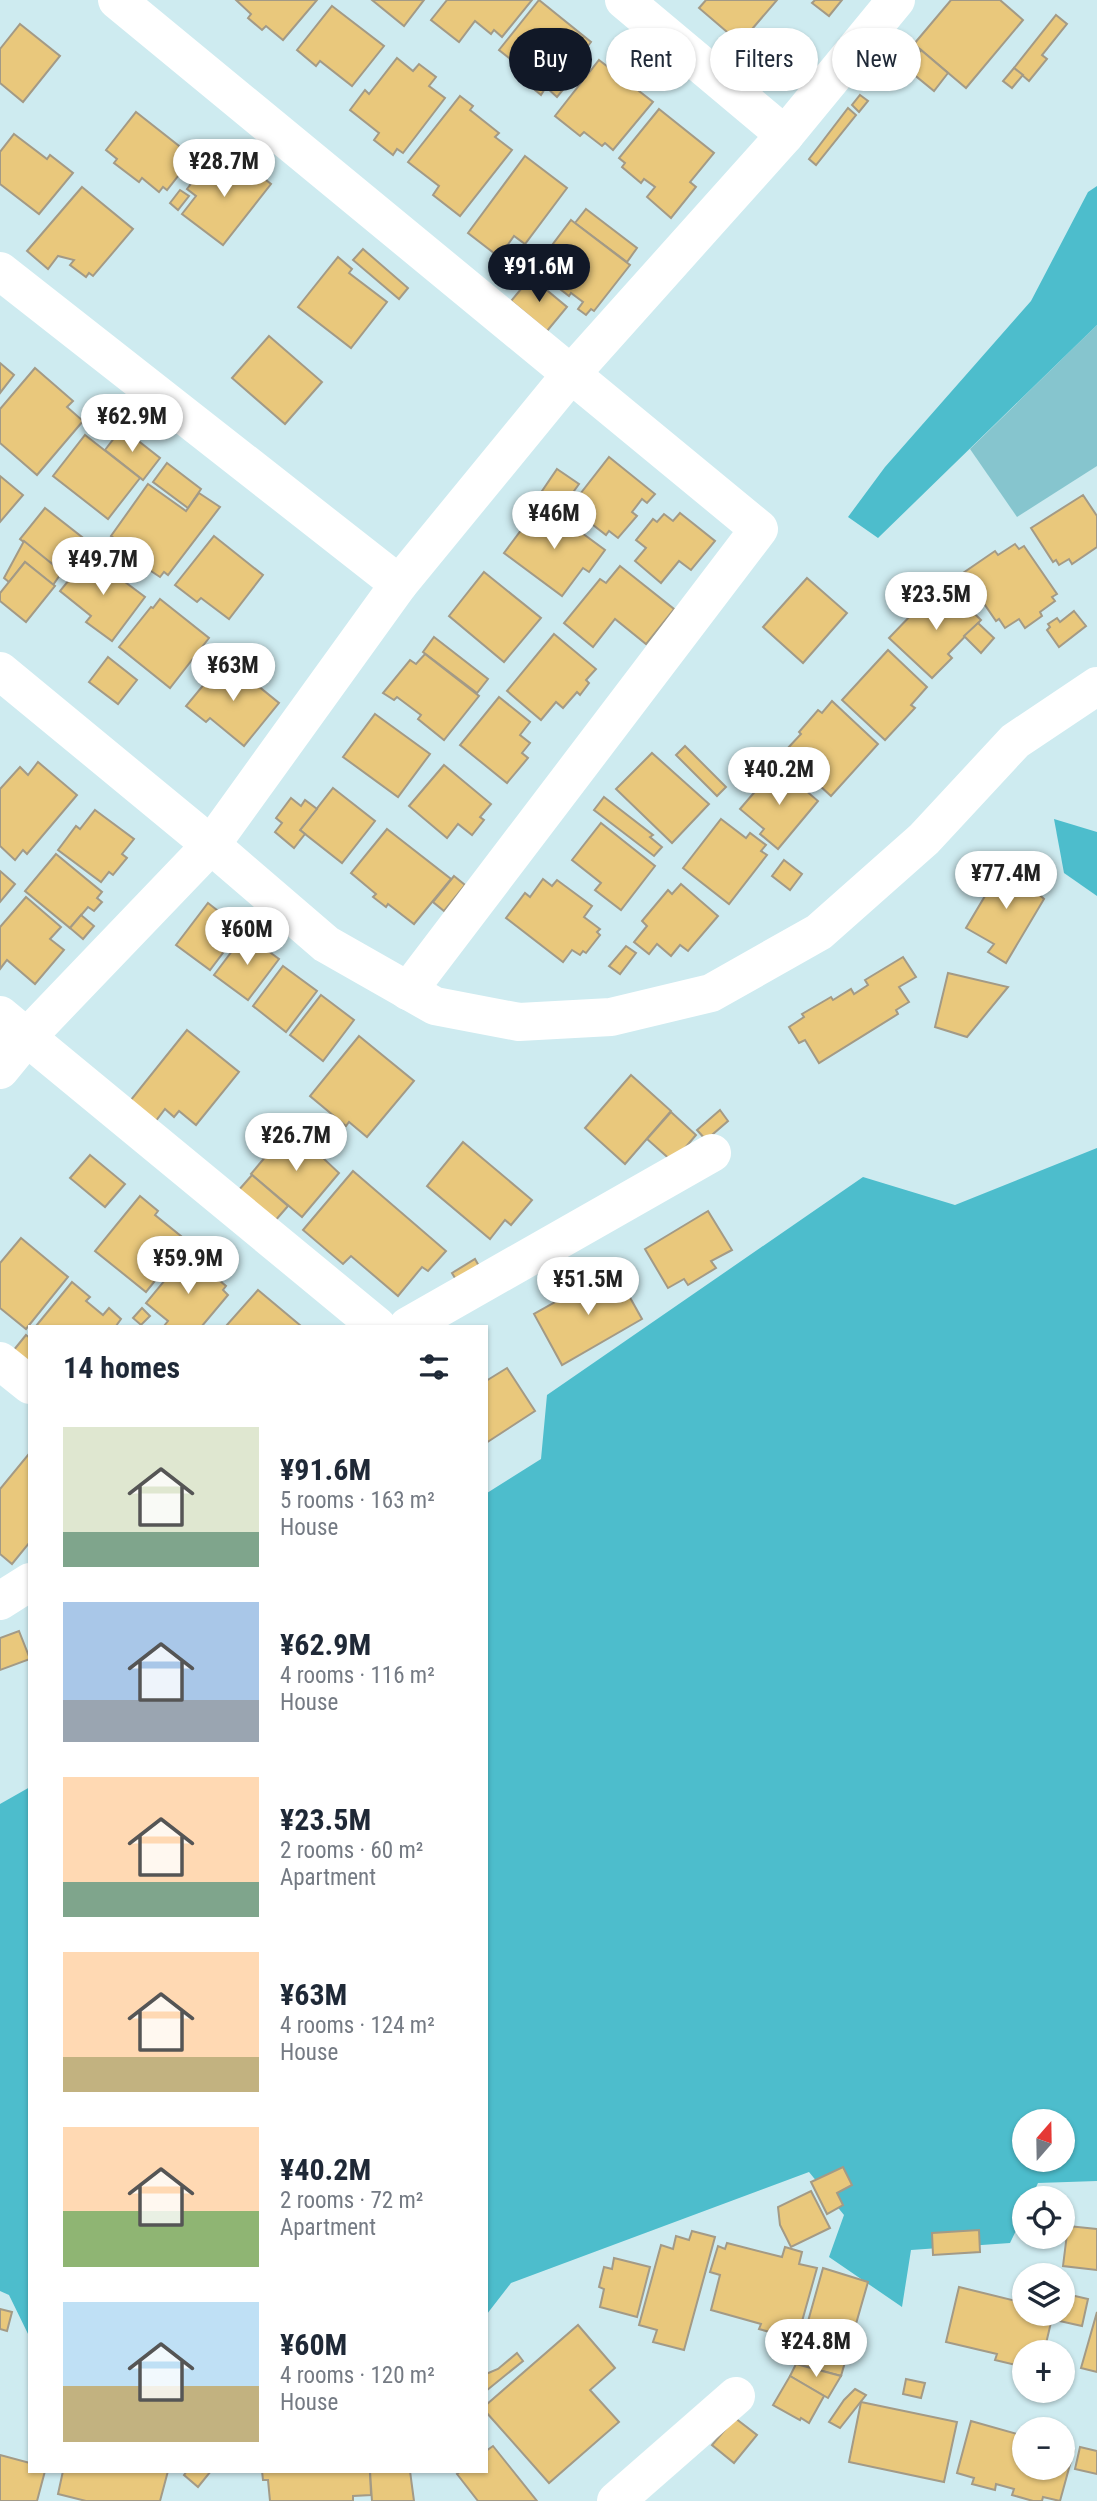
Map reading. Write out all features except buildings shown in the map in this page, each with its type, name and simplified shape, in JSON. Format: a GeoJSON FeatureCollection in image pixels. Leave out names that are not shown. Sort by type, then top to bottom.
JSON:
{"type":"FeatureCollection","features":[{"type":"Feature","properties":{"kind":"street"},"geometry":{"type":"LineString","coordinates":[[117,0],[759,529],[408,991]]}},
{"type":"Feature","properties":{"kind":"street"},"geometry":{"type":"LineString","coordinates":[[624,0],[785,135]]}},
{"type":"Feature","properties":{"kind":"street"},"geometry":{"type":"LineString","coordinates":[[0,1070],[13,1026],[211,845],[399,584],[571,374],[785,135],[896,0]]}},
{"type":"Feature","properties":{"kind":"street"},"geometry":{"type":"LineString","coordinates":[[0,271],[399,584]]}},
{"type":"Feature","properties":{"kind":"street"},"geometry":{"type":"LineString","coordinates":[[0,671],[326,944],[435,1006],[519,1022],[611,1017],[711,993],[819,932],[924,839],[1015,741],[1097,686]]}},
{"type":"Feature","properties":{"kind":"street"},"geometry":{"type":"LineString","coordinates":[[13,1026],[376,1325]]}},
{"type":"Feature","properties":{"kind":"street"},"geometry":{"type":"LineString","coordinates":[[410,1325],[712,1153]]}},
{"type":"Feature","properties":{"kind":"street"},"geometry":{"type":"LineString","coordinates":[[0,1361],[28,1383]]}},
{"type":"Feature","properties":{"kind":"street"},"geometry":{"type":"LineString","coordinates":[[0,1601],[28,1583]]}},
{"type":"Feature","properties":{"kind":"street"},"geometry":{"type":"LineString","coordinates":[[616,2501],[736,2396]]}},
{"type":"Feature","properties":{"kind":"shaded area"},"geometry":{"type":"Polygon","coordinates":[[[1097,186],[1097,325],[878,538],[848,517],[885,467],[1031,301],[1088,192],[1097,186]]]}},
{"type":"Feature","properties":{"kind":"shaded area"},"geometry":{"type":"Polygon","coordinates":[[[1097,325],[1097,466],[1017,517],[970,449],[1097,325]]]}},
{"type":"Feature","properties":{"kind":"shaded area"},"geometry":{"type":"Polygon","coordinates":[[[1054,819],[1097,832],[1097,896],[1064,873],[1054,819]]]}},
{"type":"Feature","properties":{"kind":"shaded area"},"geometry":{"type":"Polygon","coordinates":[[[1097,1148],[1097,2181],[1012,2186],[1010,2243],[911,2250],[902,2307],[829,2257],[844,2215],[809,2172],[511,2283],[488,2313],[488,1492],[541,1459],[547,1395],[863,1177],[955,1205],[1097,1148]]]}},
{"type":"Feature","properties":{"kind":"shaded area"},"geometry":{"type":"Polygon","coordinates":[[[28,1788],[28,2334],[9,2295],[0,2291],[0,1804],[28,1788]]]}}]}
